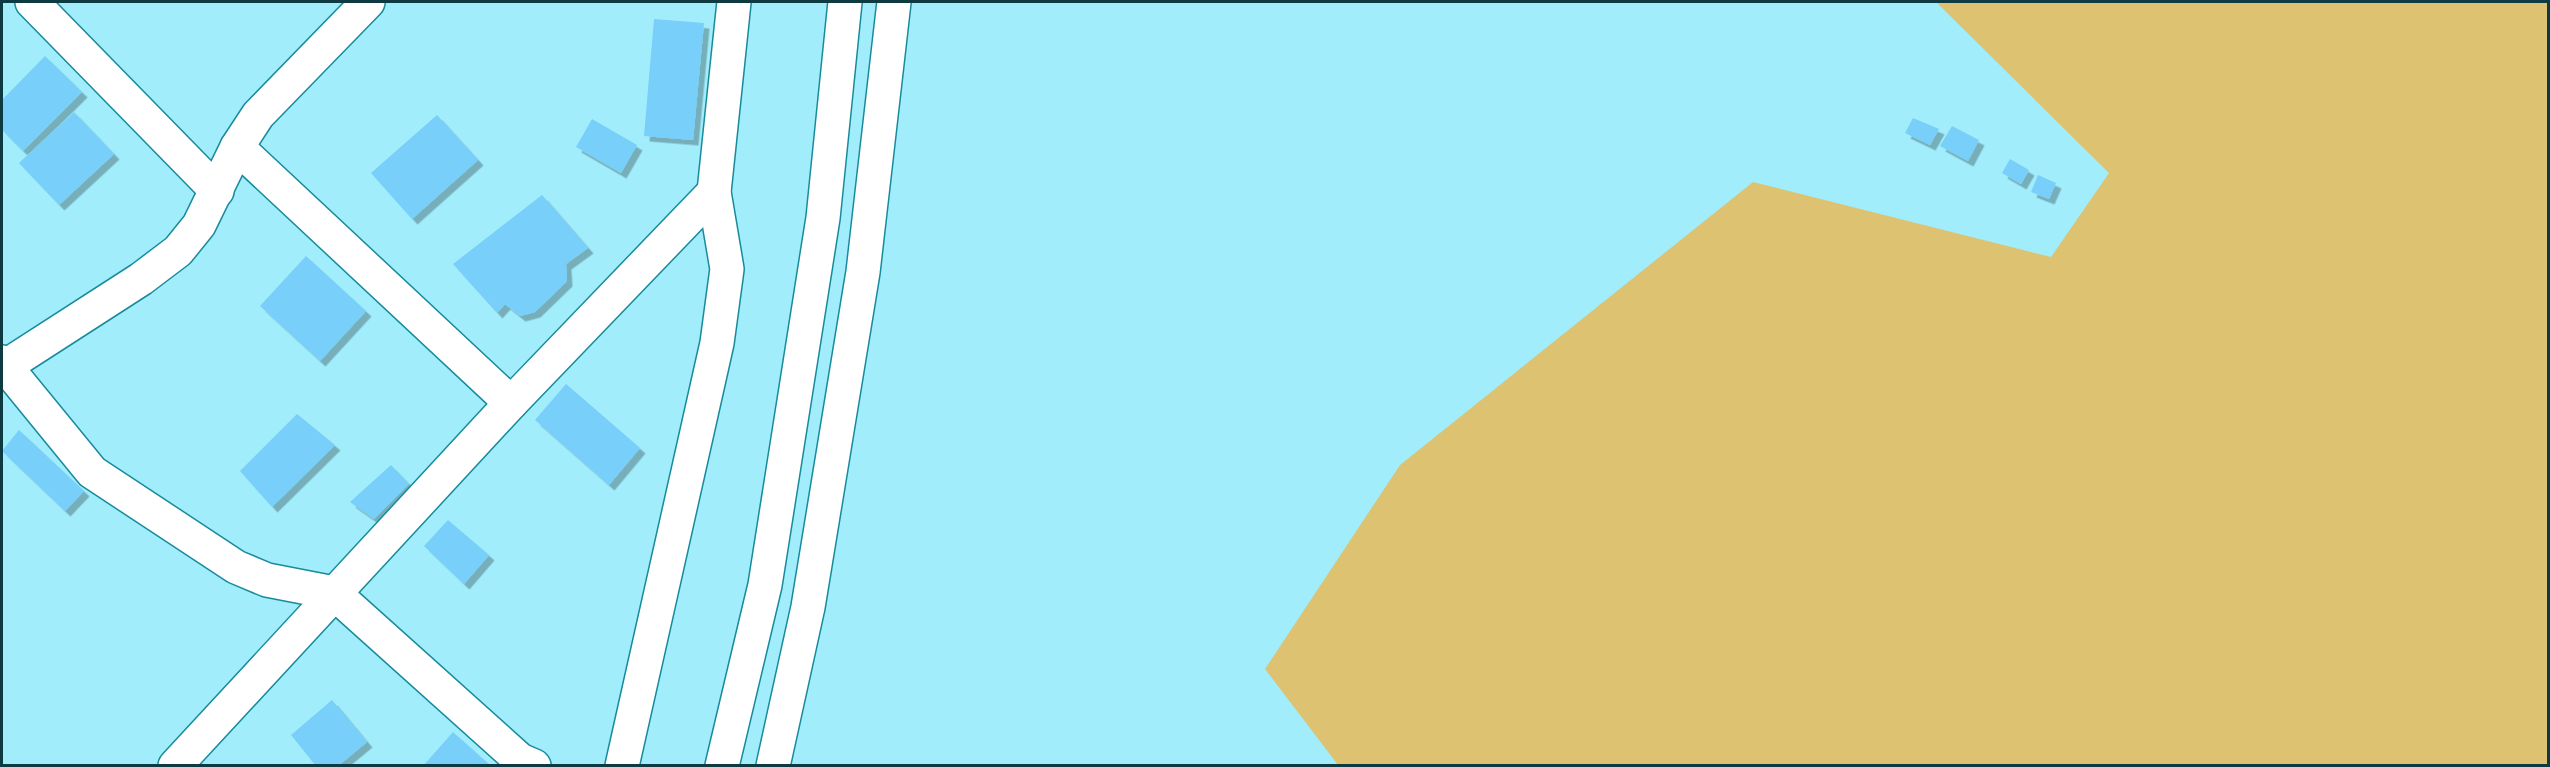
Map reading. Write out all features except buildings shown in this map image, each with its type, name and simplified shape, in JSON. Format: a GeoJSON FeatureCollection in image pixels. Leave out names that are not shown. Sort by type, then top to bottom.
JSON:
{"type":"FeatureCollection","features":[{"type":"Feature","properties":{"kind":"main road"},"geometry":{"type":"LineString","coordinates":[[32,2],[217,191]]}},
{"type":"Feature","properties":{"kind":"main road"},"geometry":{"type":"LineString","coordinates":[[368,2],[258,115],[237,147],[199,225],[178,251],[141,279],[4,364],[92,472],[236,567],[267,580],[334,594],[520,760],[534,765]]}},
{"type":"Feature","properties":{"kind":"main road"},"geometry":{"type":"LineString","coordinates":[[622,765],[717,343],[726,269],[714,192],[734,2]]}},
{"type":"Feature","properties":{"kind":"main road"},"geometry":{"type":"LineString","coordinates":[[722,765],[767,574],[823,218],[845,2]]}},
{"type":"Feature","properties":{"kind":"main road"},"geometry":{"type":"LineString","coordinates":[[773,765],[808,607],[861,284],[894,2]]}},
{"type":"Feature","properties":{"kind":"main road"},"geometry":{"type":"LineString","coordinates":[[237,147],[511,403]]}},
{"type":"Feature","properties":{"kind":"main road"},"geometry":{"type":"LineString","coordinates":[[175,765],[511,403],[714,192]]}},
{"type":"Feature","properties":{"kind":"shaded area"},"geometry":{"type":"Polygon","coordinates":[[[1936,2],[2548,2],[2548,765],[1338,765],[1265,669],[1400,465],[1753,182],[2051,257],[2109,173],[1936,2]]]}}]}
